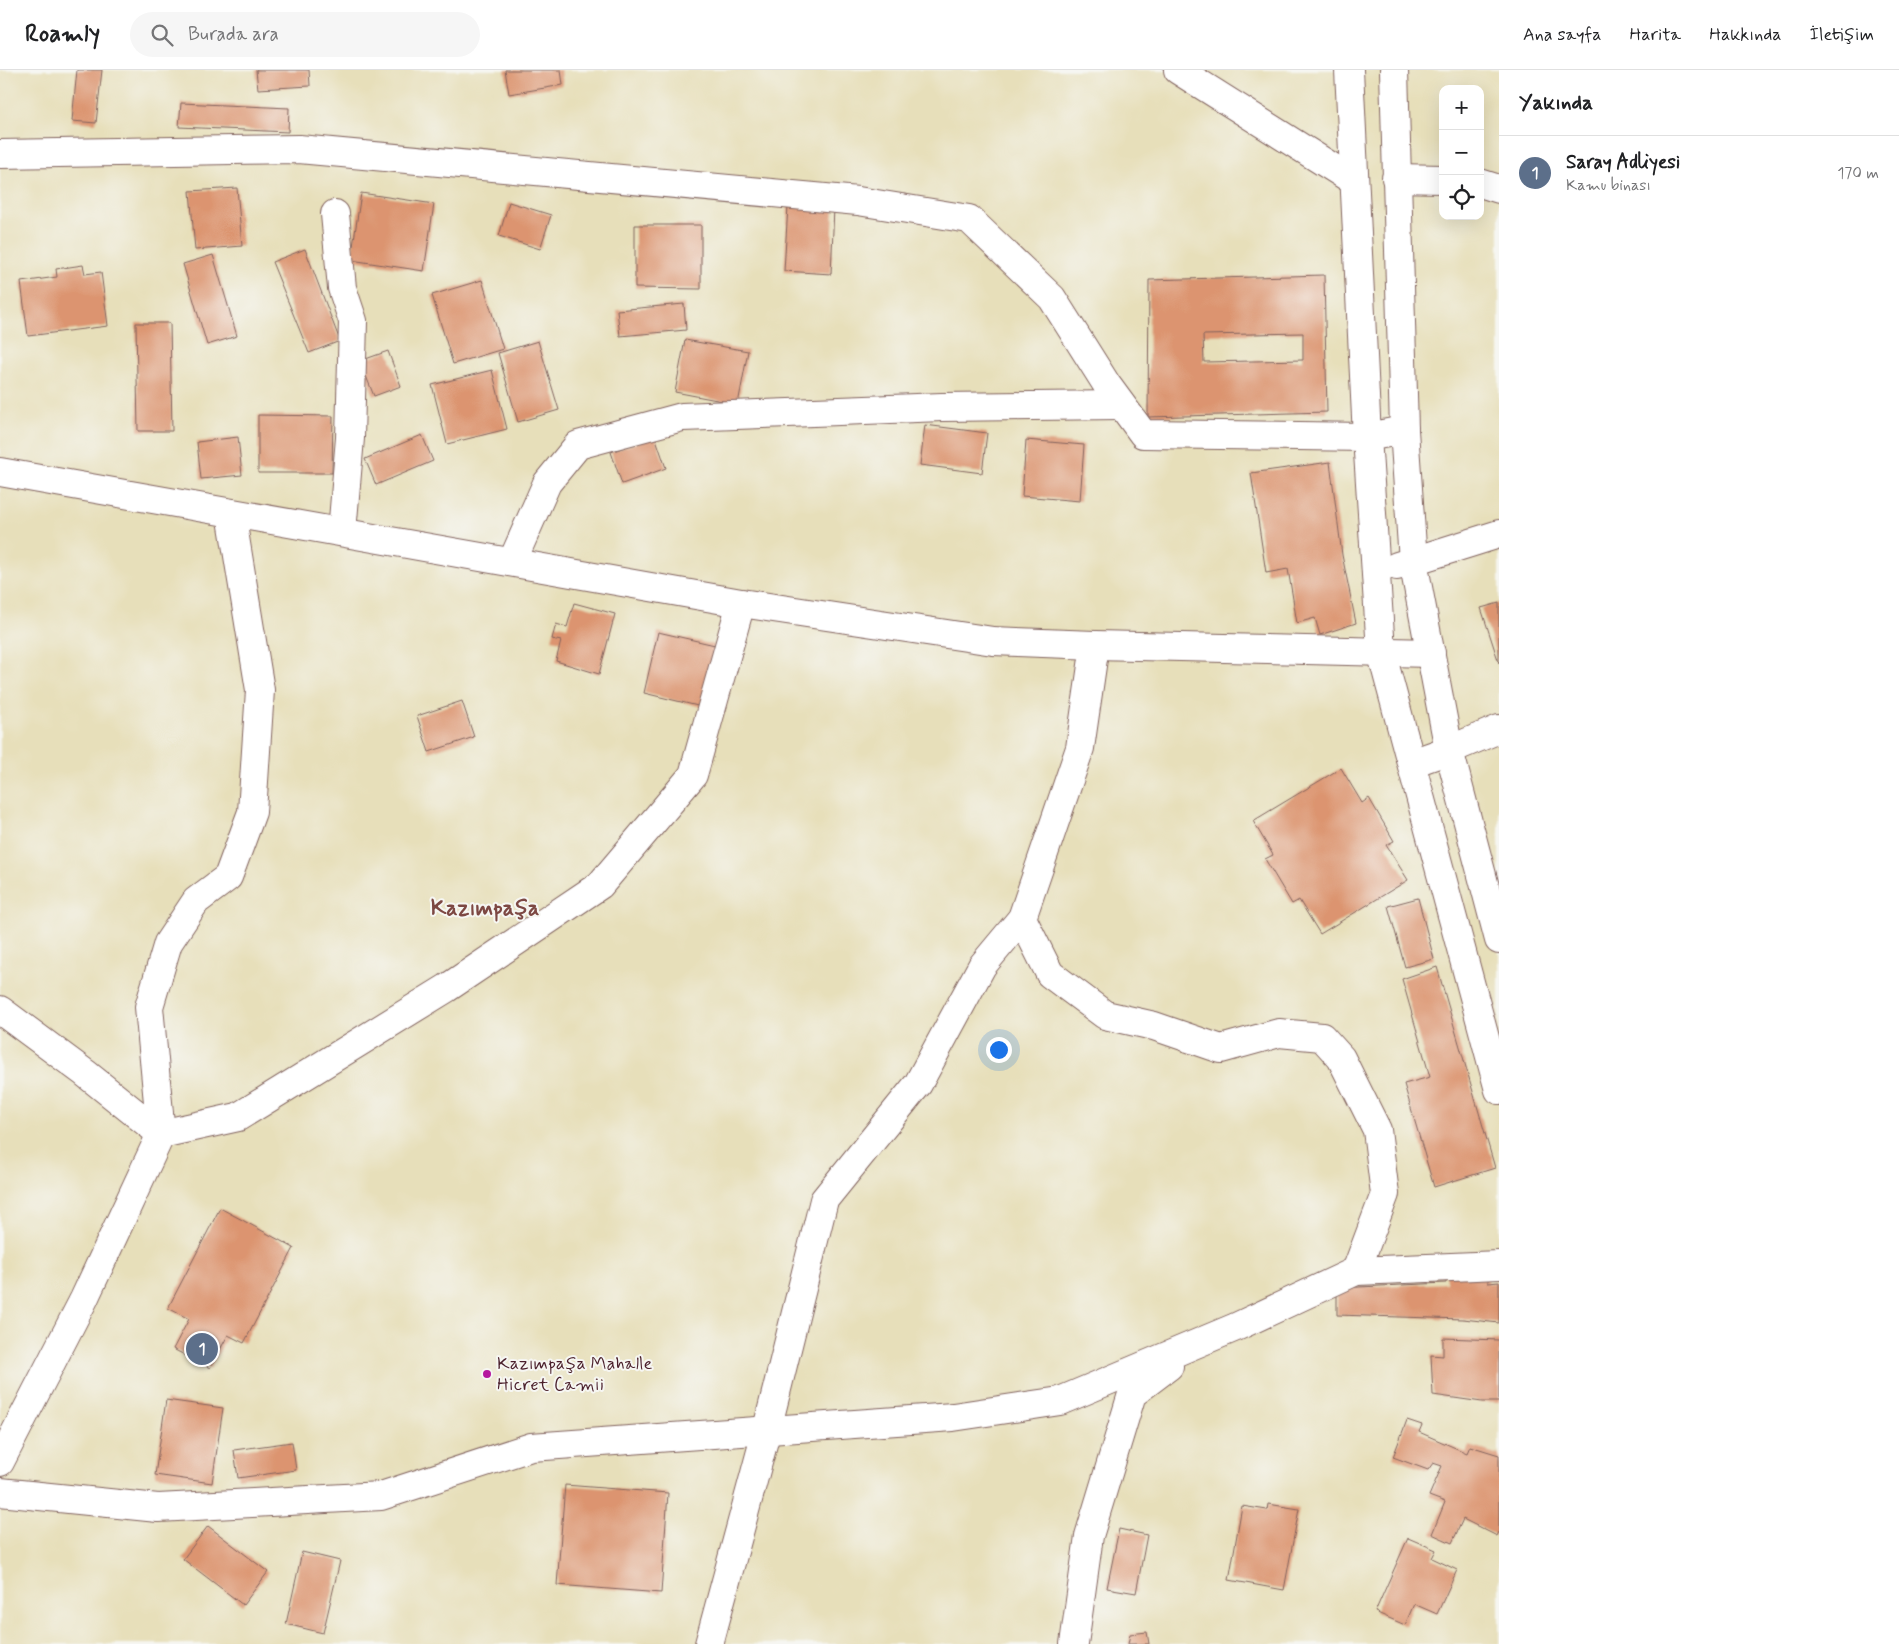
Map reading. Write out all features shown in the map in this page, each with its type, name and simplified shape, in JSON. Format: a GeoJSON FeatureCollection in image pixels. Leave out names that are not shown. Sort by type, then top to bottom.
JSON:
{"type":"FeatureCollection","features":[{"type":"Feature","properties":{"kind":"street"},"geometry":{"type":"LineString","coordinates":[[1178,70],[1354,181]]}},
{"type":"Feature","properties":{"kind":"street"},"geometry":{"type":"LineString","coordinates":[[1349,70],[1367,437],[1381,651],[1499,1090]]}},
{"type":"Feature","properties":{"kind":"street"},"geometry":{"type":"LineString","coordinates":[[1394,70],[1404,430],[1413,562],[1448,750],[1499,940]]}},
{"type":"Feature","properties":{"kind":"street"},"geometry":{"type":"LineString","coordinates":[[0,154],[299,149],[858,201],[969,219],[1052,298],[1121,405],[1143,434],[1367,437],[1404,430]]}},
{"type":"Feature","properties":{"kind":"street"},"geometry":{"type":"LineString","coordinates":[[1396,178],[1439,179]]}},
{"type":"Feature","properties":{"kind":"street"},"geometry":{"type":"LineString","coordinates":[[1484,184],[1499,189]]}},
{"type":"Feature","properties":{"kind":"street"},"geometry":{"type":"LineString","coordinates":[[334,214],[342,288],[353,321],[350,438],[342,532]]}},
{"type":"Feature","properties":{"kind":"street"},"geometry":{"type":"LineString","coordinates":[[512,562],[547,482],[578,445],[682,417],[942,407],[1121,405]]}},
{"type":"Feature","properties":{"kind":"street"},"geometry":{"type":"LineString","coordinates":[[0,472],[741,603],[993,641],[1431,653]]}},
{"type":"Feature","properties":{"kind":"street"},"geometry":{"type":"LineString","coordinates":[[0,1462],[84,1299],[160,1134],[149,1007],[168,942],[196,901],[228,877],[252,812],[260,690],[231,513]]}},
{"type":"Feature","properties":{"kind":"street"},"geometry":{"type":"LineString","coordinates":[[1376,572],[1499,534]]}},
{"type":"Feature","properties":{"kind":"street"},"geometry":{"type":"LineString","coordinates":[[160,1134],[238,1117],[447,988],[600,885],[693,775],[741,603]]}},
{"type":"Feature","properties":{"kind":"street"},"geometry":{"type":"LineString","coordinates":[[709,1644],[767,1429],[824,1200],[918,1084],[982,966],[1022,918],[1080,748],[1095,645]]}},
{"type":"Feature","properties":{"kind":"street"},"geometry":{"type":"LineString","coordinates":[[1412,763],[1499,729]]}},
{"type":"Feature","properties":{"kind":"street"},"geometry":{"type":"LineString","coordinates":[[1022,918],[1050,974],[1106,1015],[1154,1026],[1221,1049],[1279,1033],[1322,1037],[1341,1058],[1377,1130],[1385,1194],[1356,1271]]}},
{"type":"Feature","properties":{"kind":"street"},"geometry":{"type":"LineString","coordinates":[[0,1010],[85,1073],[160,1134]]}},
{"type":"Feature","properties":{"kind":"street"},"geometry":{"type":"LineString","coordinates":[[0,1492],[158,1508],[381,1496],[531,1447],[953,1417],[1060,1401],[1202,1342],[1356,1271],[1499,1265]]}},
{"type":"Feature","properties":{"kind":"street"},"geometry":{"type":"LineString","coordinates":[[1074,1644],[1089,1536],[1132,1394],[1202,1342]]}},
{"type":"Feature","properties":{"kind":"building"},"geometry":{"type":"Polygon","coordinates":[[[77,70],[102,70],[96,123],[72,121],[77,70]]]}},
{"type":"Feature","properties":{"kind":"building"},"geometry":{"type":"Polygon","coordinates":[[[256,70],[309,70],[310,86],[258,89],[256,70]]]}},
{"type":"Feature","properties":{"kind":"building"},"geometry":{"type":"Polygon","coordinates":[[[505,70],[561,70],[563,85],[509,94],[505,70]]]}},
{"type":"Feature","properties":{"kind":"building"},"geometry":{"type":"Polygon","coordinates":[[[181,103],[289,108],[288,132],[179,127],[181,103]]]}},
{"type":"Feature","properties":{"kind":"building"},"geometry":{"type":"Polygon","coordinates":[[[237,188],[242,246],[195,250],[190,191],[237,188]]]}},
{"type":"Feature","properties":{"kind":"building"},"geometry":{"type":"Polygon","coordinates":[[[361,193],[434,204],[424,271],[351,260],[361,193]]]}},
{"type":"Feature","properties":{"kind":"building"},"geometry":{"type":"Polygon","coordinates":[[[509,202],[551,215],[540,249],[499,236],[509,202]]]}},
{"type":"Feature","properties":{"kind":"building"},"geometry":{"type":"Polygon","coordinates":[[[788,206],[834,208],[831,274],[784,271],[788,206]]]}},
{"type":"Feature","properties":{"kind":"building"},"geometry":{"type":"Polygon","coordinates":[[[635,225],[701,225],[701,289],[635,288],[635,225]]]}},
{"type":"Feature","properties":{"kind":"building"},"geometry":{"type":"Polygon","coordinates":[[[305,249],[340,341],[309,353],[272,262],[305,249]]]}},
{"type":"Feature","properties":{"kind":"building"},"geometry":{"type":"Polygon","coordinates":[[[213,255],[237,336],[207,345],[183,264],[213,255]]]}},
{"type":"Feature","properties":{"kind":"building"},"geometry":{"type":"Polygon","coordinates":[[[83,265],[85,274],[101,272],[108,326],[28,336],[21,282],[57,277],[56,269],[83,265]]]}},
{"type":"Feature","properties":{"kind":"building"},"geometry":{"type":"Polygon","coordinates":[[[1324,275],[1327,412],[1148,417],[1149,280],[1324,275]],[[1303,333],[1203,335],[1204,362],[1303,360],[1303,333]]]}},
{"type":"Feature","properties":{"kind":"building"},"geometry":{"type":"Polygon","coordinates":[[[482,280],[503,349],[453,364],[432,295],[482,280]]]}},
{"type":"Feature","properties":{"kind":"building"},"geometry":{"type":"Polygon","coordinates":[[[684,304],[686,330],[620,336],[617,310],[684,304]]]}},
{"type":"Feature","properties":{"kind":"building"},"geometry":{"type":"Polygon","coordinates":[[[136,323],[170,323],[172,431],[138,431],[136,323]]]}},
{"type":"Feature","properties":{"kind":"building"},"geometry":{"type":"Polygon","coordinates":[[[685,340],[748,351],[738,404],[675,392],[685,340]]]}},
{"type":"Feature","properties":{"kind":"building"},"geometry":{"type":"Polygon","coordinates":[[[538,341],[559,410],[518,422],[498,353],[538,341]]]}},
{"type":"Feature","properties":{"kind":"building"},"geometry":{"type":"Polygon","coordinates":[[[388,351],[401,386],[374,396],[360,361],[388,351]]]}},
{"type":"Feature","properties":{"kind":"building"},"geometry":{"type":"Polygon","coordinates":[[[492,370],[507,429],[447,444],[432,385],[492,370]]]}},
{"type":"Feature","properties":{"kind":"building"},"geometry":{"type":"Polygon","coordinates":[[[258,415],[333,416],[332,473],[258,473],[258,415]]]}},
{"type":"Feature","properties":{"kind":"building"},"geometry":{"type":"Polygon","coordinates":[[[925,425],[987,433],[982,473],[920,465],[925,425]]]}},
{"type":"Feature","properties":{"kind":"building"},"geometry":{"type":"Polygon","coordinates":[[[422,435],[433,461],[376,485],[365,459],[422,435]]]}},
{"type":"Feature","properties":{"kind":"building"},"geometry":{"type":"Polygon","coordinates":[[[655,436],[666,468],[622,484],[611,452],[655,436]]]}},
{"type":"Feature","properties":{"kind":"building"},"geometry":{"type":"Polygon","coordinates":[[[238,437],[242,475],[201,479],[197,442],[238,437]]]}},
{"type":"Feature","properties":{"kind":"building"},"geometry":{"type":"Polygon","coordinates":[[[1026,440],[1084,445],[1080,501],[1022,496],[1026,440]]]}},
{"type":"Feature","properties":{"kind":"building"},"geometry":{"type":"Polygon","coordinates":[[[1330,462],[1342,555],[1356,623],[1320,635],[1315,618],[1297,623],[1288,569],[1266,573],[1251,473],[1330,462]]]}},
{"type":"Feature","properties":{"kind":"building"},"geometry":{"type":"Polygon","coordinates":[[[574,603],[615,614],[599,674],[556,661],[561,641],[552,639],[556,624],[567,627],[574,603]]]}},
{"type":"Feature","properties":{"kind":"building"},"geometry":{"type":"Polygon","coordinates":[[[1499,603],[1499,663],[1481,608],[1499,603]]]}},
{"type":"Feature","properties":{"kind":"building"},"geometry":{"type":"Polygon","coordinates":[[[658,632],[715,645],[702,707],[644,693],[658,632]]]}},
{"type":"Feature","properties":{"kind":"building"},"geometry":{"type":"Polygon","coordinates":[[[462,701],[474,737],[429,752],[417,716],[462,701]]]}},
{"type":"Feature","properties":{"kind":"building"},"geometry":{"type":"Polygon","coordinates":[[[1341,768],[1362,803],[1369,798],[1394,841],[1386,845],[1408,880],[1320,934],[1299,900],[1292,904],[1265,859],[1273,855],[1253,821],[1341,768]]]}},
{"type":"Feature","properties":{"kind":"building"},"geometry":{"type":"Polygon","coordinates":[[[1418,898],[1434,959],[1405,967],[1388,906],[1418,898]]]}},
{"type":"Feature","properties":{"kind":"building"},"geometry":{"type":"Polygon","coordinates":[[[1437,967],[1495,1168],[1434,1187],[1404,1084],[1430,1077],[1402,979],[1437,967]]]}},
{"type":"Feature","properties":{"kind":"building"},"geometry":{"type":"Polygon","coordinates":[[[220,1208],[294,1248],[244,1343],[228,1335],[210,1368],[173,1349],[189,1319],[168,1308],[220,1208]]]}},
{"type":"Feature","properties":{"kind":"building"},"geometry":{"type":"Polygon","coordinates":[[[1446,1272],[1488,1273],[1488,1283],[1499,1282],[1499,1323],[1463,1319],[1337,1315],[1337,1288],[1446,1283],[1446,1272]]]}},
{"type":"Feature","properties":{"kind":"building"},"geometry":{"type":"Polygon","coordinates":[[[1443,1338],[1499,1340],[1499,1402],[1482,1402],[1433,1395],[1431,1355],[1443,1356],[1443,1338]]]}},
{"type":"Feature","properties":{"kind":"building"},"geometry":{"type":"Polygon","coordinates":[[[166,1400],[223,1408],[212,1483],[155,1475],[166,1400]]]}},
{"type":"Feature","properties":{"kind":"building"},"geometry":{"type":"Polygon","coordinates":[[[1407,1420],[1422,1425],[1419,1432],[1467,1453],[1470,1446],[1499,1455],[1499,1532],[1497,1536],[1463,1519],[1452,1543],[1432,1534],[1445,1502],[1429,1496],[1442,1466],[1433,1463],[1428,1470],[1393,1457],[1407,1420]]]}},
{"type":"Feature","properties":{"kind":"building"},"geometry":{"type":"Polygon","coordinates":[[[292,1442],[296,1470],[238,1478],[234,1450],[292,1442]]]}},
{"type":"Feature","properties":{"kind":"building"},"geometry":{"type":"Polygon","coordinates":[[[565,1485],[668,1493],[661,1593],[557,1585],[565,1485]]]}},
{"type":"Feature","properties":{"kind":"building"},"geometry":{"type":"Polygon","coordinates":[[[1268,1504],[1299,1509],[1284,1590],[1229,1580],[1242,1506],[1267,1510],[1268,1504]]]}},
{"type":"Feature","properties":{"kind":"building"},"geometry":{"type":"Polygon","coordinates":[[[208,1526],[268,1572],[243,1605],[183,1559],[208,1526]]]}},
{"type":"Feature","properties":{"kind":"building"},"geometry":{"type":"Polygon","coordinates":[[[1119,1529],[1147,1535],[1136,1593],[1107,1588],[1119,1529]]]}},
{"type":"Feature","properties":{"kind":"building"},"geometry":{"type":"Polygon","coordinates":[[[1408,1538],[1436,1550],[1432,1558],[1457,1570],[1437,1614],[1414,1604],[1405,1625],[1375,1612],[1408,1538]]]}},
{"type":"Feature","properties":{"kind":"building"},"geometry":{"type":"Polygon","coordinates":[[[302,1552],[340,1561],[323,1633],[286,1624],[302,1552]]]}},
{"type":"Feature","properties":{"kind":"building"},"geometry":{"type":"Polygon","coordinates":[[[1147,1632],[1149,1644],[1128,1644],[1130,1634],[1147,1632]]]}},
{"type":"Feature","properties":{"kind":"place","name":"Saray Adliyesi"},"geometry":{"type":"Point","coordinates":[202,1349]}},
{"type":"Feature","properties":{"kind":"place","name":"Kazımpaşa Mahalle Hicret Camii"},"geometry":{"type":"Point","coordinates":[487,1374]}},
{"type":"Feature","properties":{"kind":"district","name":"Kazımpaşa"},"geometry":{"type":"Point","coordinates":[485,909]}}]}
